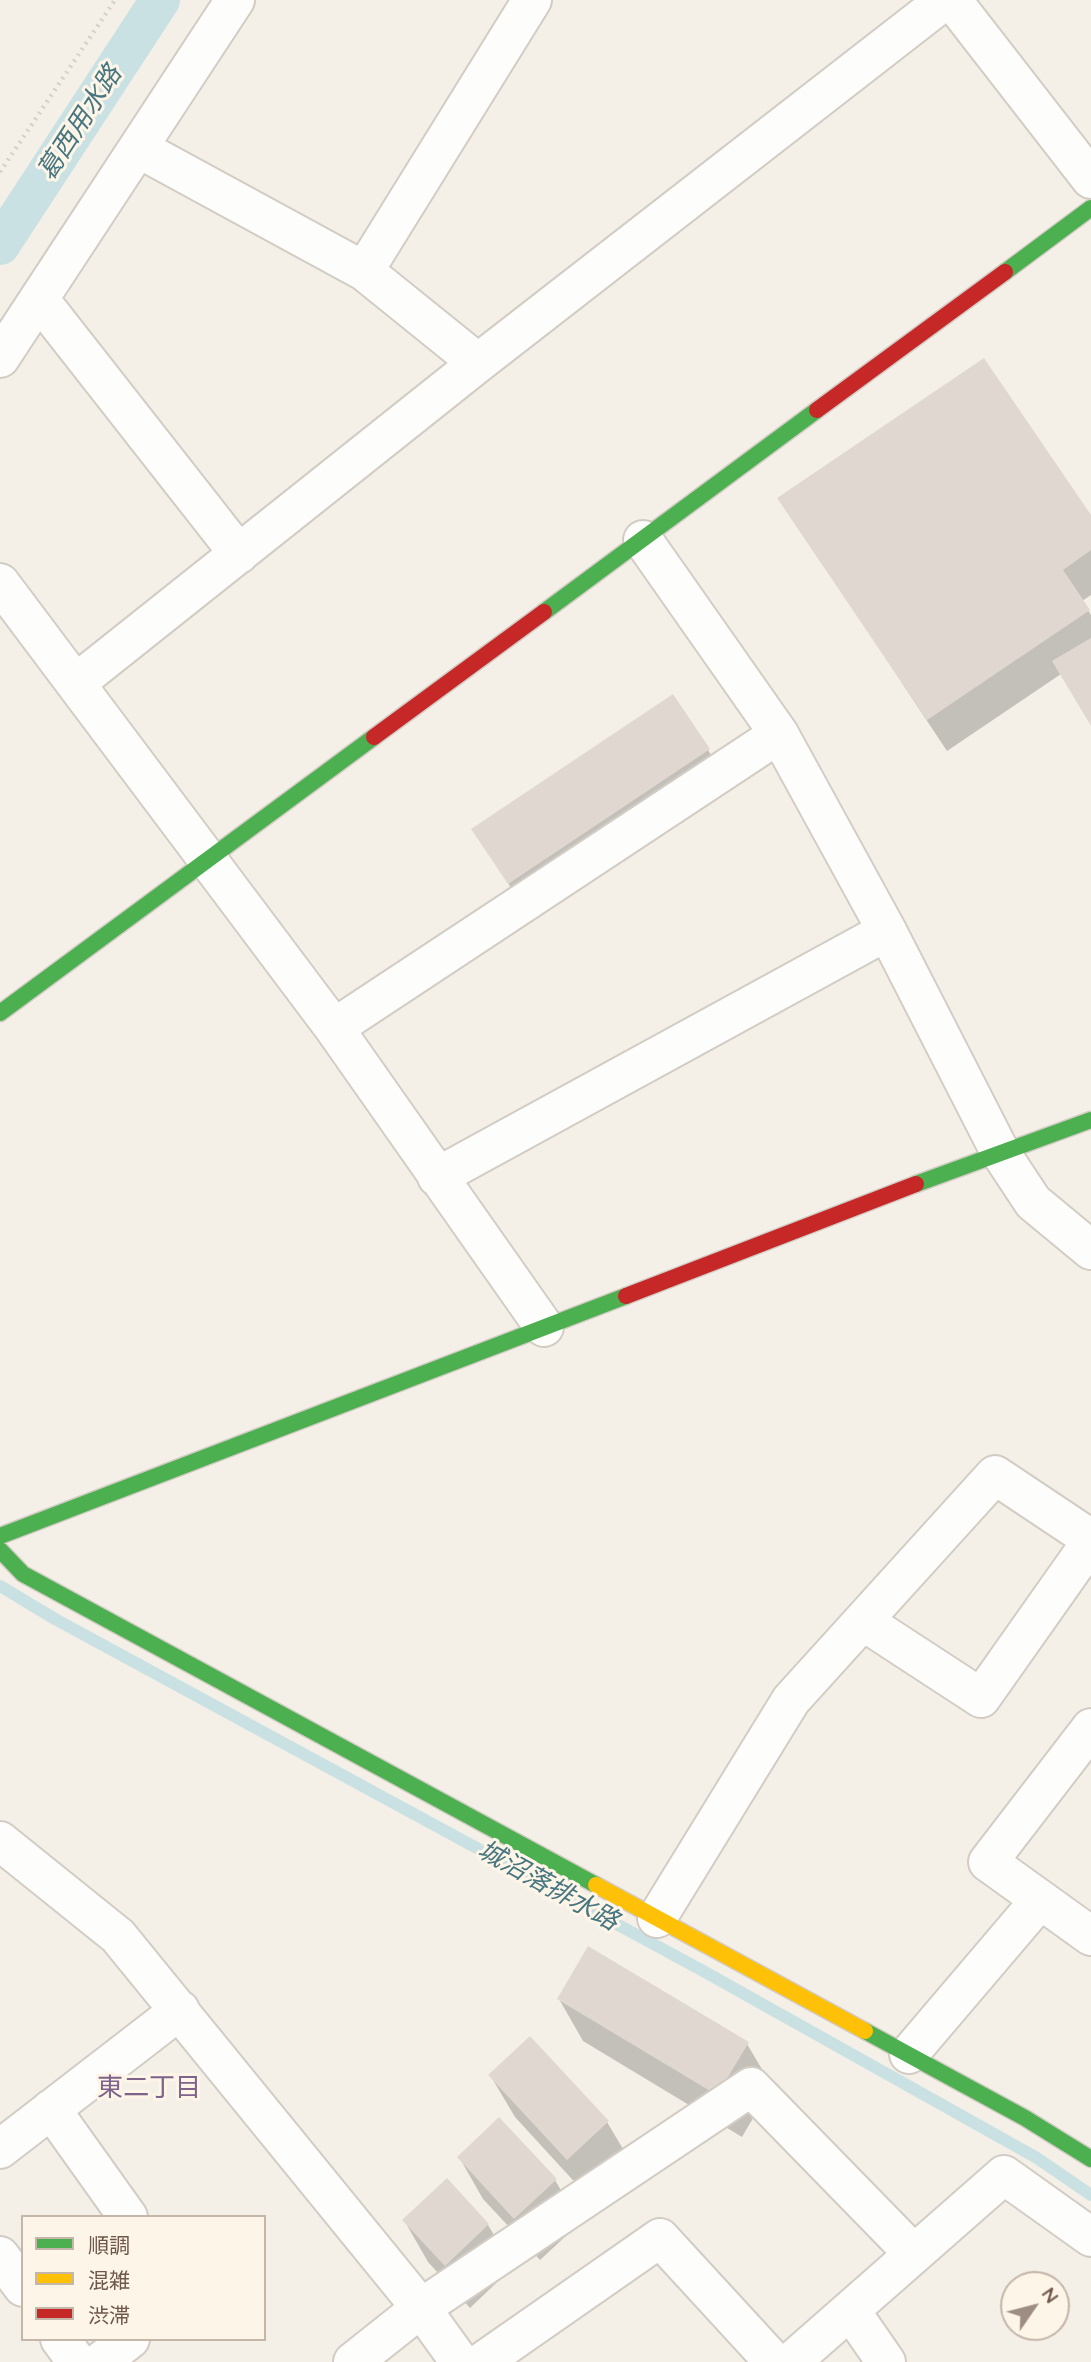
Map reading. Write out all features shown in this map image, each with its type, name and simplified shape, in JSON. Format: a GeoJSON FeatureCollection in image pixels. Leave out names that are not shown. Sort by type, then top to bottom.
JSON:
{"type":"FeatureCollection","features":[{"type":"Feature","properties":{"kind":"street"},"geometry":{"type":"LineString","coordinates":[[0,358],[235,0]]}},
{"type":"Feature","properties":{"kind":"street"},"geometry":{"type":"LineString","coordinates":[[364,271],[532,0]]}},
{"type":"Feature","properties":{"kind":"street"},"geometry":{"type":"LineString","coordinates":[[76,683],[478,363],[945,0]]}},
{"type":"Feature","properties":{"kind":"street"},"geometry":{"type":"LineString","coordinates":[[951,0],[1091,179]]}},
{"type":"Feature","properties":{"kind":"street"},"geometry":{"type":"LineString","coordinates":[[138,148],[364,271],[478,363]]}},
{"type":"Feature","properties":{"kind":"street"},"geometry":{"type":"LineString","coordinates":[[0,1013],[1091,208]]}},
{"type":"Feature","properties":{"kind":"street"},"geometry":{"type":"LineString","coordinates":[[39,299],[239,554]]}},
{"type":"Feature","properties":{"kind":"street"},"geometry":{"type":"LineString","coordinates":[[643,540],[779,734],[887,931],[1000,1152],[1033,1202],[1091,1250]]}},
{"type":"Feature","properties":{"kind":"street"},"geometry":{"type":"LineString","coordinates":[[0,583],[334,1028],[544,1326]]}},
{"type":"Feature","properties":{"kind":"street"},"geometry":{"type":"LineString","coordinates":[[334,1028],[779,734]]}},
{"type":"Feature","properties":{"kind":"street"},"geometry":{"type":"LineString","coordinates":[[437,1177],[887,931]]}},
{"type":"Feature","properties":{"kind":"street"},"geometry":{"type":"LineString","coordinates":[[0,1536],[1000,1152],[1091,1121]]}},
{"type":"Feature","properties":{"kind":"street"},"geometry":{"type":"LineString","coordinates":[[657,1918],[791,1700],[995,1475],[1091,1541],[981,1698],[863,1621]]}},
{"type":"Feature","properties":{"kind":"street"},"geometry":{"type":"LineString","coordinates":[[0,1550],[23,1574],[1026,2118],[1091,2159]]}},
{"type":"Feature","properties":{"kind":"street"},"geometry":{"type":"LineString","coordinates":[[1091,1728],[988,1862],[1091,1936]]}},
{"type":"Feature","properties":{"kind":"street"},"geometry":{"type":"LineString","coordinates":[[0,1841],[118,1936],[421,2308],[460,2362]]}},
{"type":"Feature","properties":{"kind":"street"},"geometry":{"type":"LineString","coordinates":[[909,2054],[1041,1900]]}},
{"type":"Feature","properties":{"kind":"street"},"geometry":{"type":"LineString","coordinates":[[0,2149],[180,2011]]}},
{"type":"Feature","properties":{"kind":"street"},"geometry":{"type":"LineString","coordinates":[[353,2362],[421,2308],[751,2087],[914,2254]]}},
{"type":"Feature","properties":{"kind":"street"},"geometry":{"type":"LineString","coordinates":[[51,2109],[127,2215]]}},
{"type":"Feature","properties":{"kind":"street"},"geometry":{"type":"LineString","coordinates":[[791,2362],[1004,2175],[1091,2238]]}},
{"type":"Feature","properties":{"kind":"street"},"geometry":{"type":"LineString","coordinates":[[482,2362],[660,2238],[774,2362]]}},
{"type":"Feature","properties":{"kind":"street"},"geometry":{"type":"LineString","coordinates":[[0,2256],[21,2284]]}},
{"type":"Feature","properties":{"kind":"street"},"geometry":{"type":"LineString","coordinates":[[850,2310],[886,2362]]}},
{"type":"Feature","properties":{"kind":"street"},"geometry":{"type":"LineString","coordinates":[[61,2341],[77,2362]]}},
{"type":"Feature","properties":{"kind":"street"},"geometry":{"type":"LineString","coordinates":[[100,2362],[127,2341]]}},
{"type":"Feature","properties":{"kind":"path"},"geometry":{"type":"LineString","coordinates":[[0,172],[115,0]]}},
{"type":"Feature","properties":{"kind":"building"},"geometry":{"type":"Polygon","coordinates":[[[984,358],[1091,515],[1091,550],[1063,570],[1090,610],[927,720],[777,498],[984,358]]]}},
{"type":"Feature","properties":{"kind":"building"},"geometry":{"type":"Polygon","coordinates":[[[1091,638],[1091,726],[1052,661],[1091,638]]]}},
{"type":"Feature","properties":{"kind":"building"},"geometry":{"type":"Polygon","coordinates":[[[673,694],[710,749],[508,884],[471,829],[673,694]]]}},
{"type":"Feature","properties":{"kind":"building"},"geometry":{"type":"Polygon","coordinates":[[[588,1946],[749,2042],[717,2095],[557,1999],[588,1946]]]}},
{"type":"Feature","properties":{"kind":"building"},"geometry":{"type":"Polygon","coordinates":[[[530,2036],[609,2121],[567,2160],[488,2075],[530,2036]]]}},
{"type":"Feature","properties":{"kind":"building"},"geometry":{"type":"Polygon","coordinates":[[[499,2117],[557,2179],[514,2219],[457,2157],[499,2117]]]}},
{"type":"Feature","properties":{"kind":"building"},"geometry":{"type":"Polygon","coordinates":[[[447,2178],[489,2224],[445,2266],[402,2220],[447,2178]]]}},
{"type":"Feature","properties":{"kind":"waterway","name":"葛西用水路"},"geometry":{"type":"LineString","coordinates":[[0,245],[160,0]]}},
{"type":"Feature","properties":{"kind":"waterway","name":"城沼落排水路"},"geometry":{"type":"LineString","coordinates":[[0,1586],[55,1619],[705,1972],[1037,2158],[1091,2195]]}},
{"type":"Feature","properties":{"kind":"traffic: fast"},"geometry":{"type":"LineString","coordinates":[[1005,272],[1091,208]]}},
{"type":"Feature","properties":{"kind":"traffic: fast"},"geometry":{"type":"LineString","coordinates":[[544,612],[817,410]]}},
{"type":"Feature","properties":{"kind":"traffic: fast"},"geometry":{"type":"LineString","coordinates":[[0,1013],[374,737]]}},
{"type":"Feature","properties":{"kind":"traffic: fast"},"geometry":{"type":"LineString","coordinates":[[916,1184],[1091,1120]]}},
{"type":"Feature","properties":{"kind":"traffic: fast"},"geometry":{"type":"LineString","coordinates":[[0,1536],[626,1296]]}},
{"type":"Feature","properties":{"kind":"traffic: fast"},"geometry":{"type":"LineString","coordinates":[[0,1550],[23,1574],[596,1885]]}},
{"type":"Feature","properties":{"kind":"traffic: fast"},"geometry":{"type":"LineString","coordinates":[[865,2031],[1025,2118],[1091,2159]]}},
{"type":"Feature","properties":{"kind":"traffic: slow"},"geometry":{"type":"LineString","coordinates":[[596,1885],[865,2031]]}},
{"type":"Feature","properties":{"kind":"traffic: jam"},"geometry":{"type":"LineString","coordinates":[[817,410],[1005,272]]}},
{"type":"Feature","properties":{"kind":"traffic: jam"},"geometry":{"type":"LineString","coordinates":[[374,737],[544,612]]}},
{"type":"Feature","properties":{"kind":"traffic: jam"},"geometry":{"type":"LineString","coordinates":[[626,1296],[916,1184]]}},
{"type":"Feature","properties":{"kind":"district","name":"東二丁目"},"geometry":{"type":"Point","coordinates":[149,2088]}}]}
